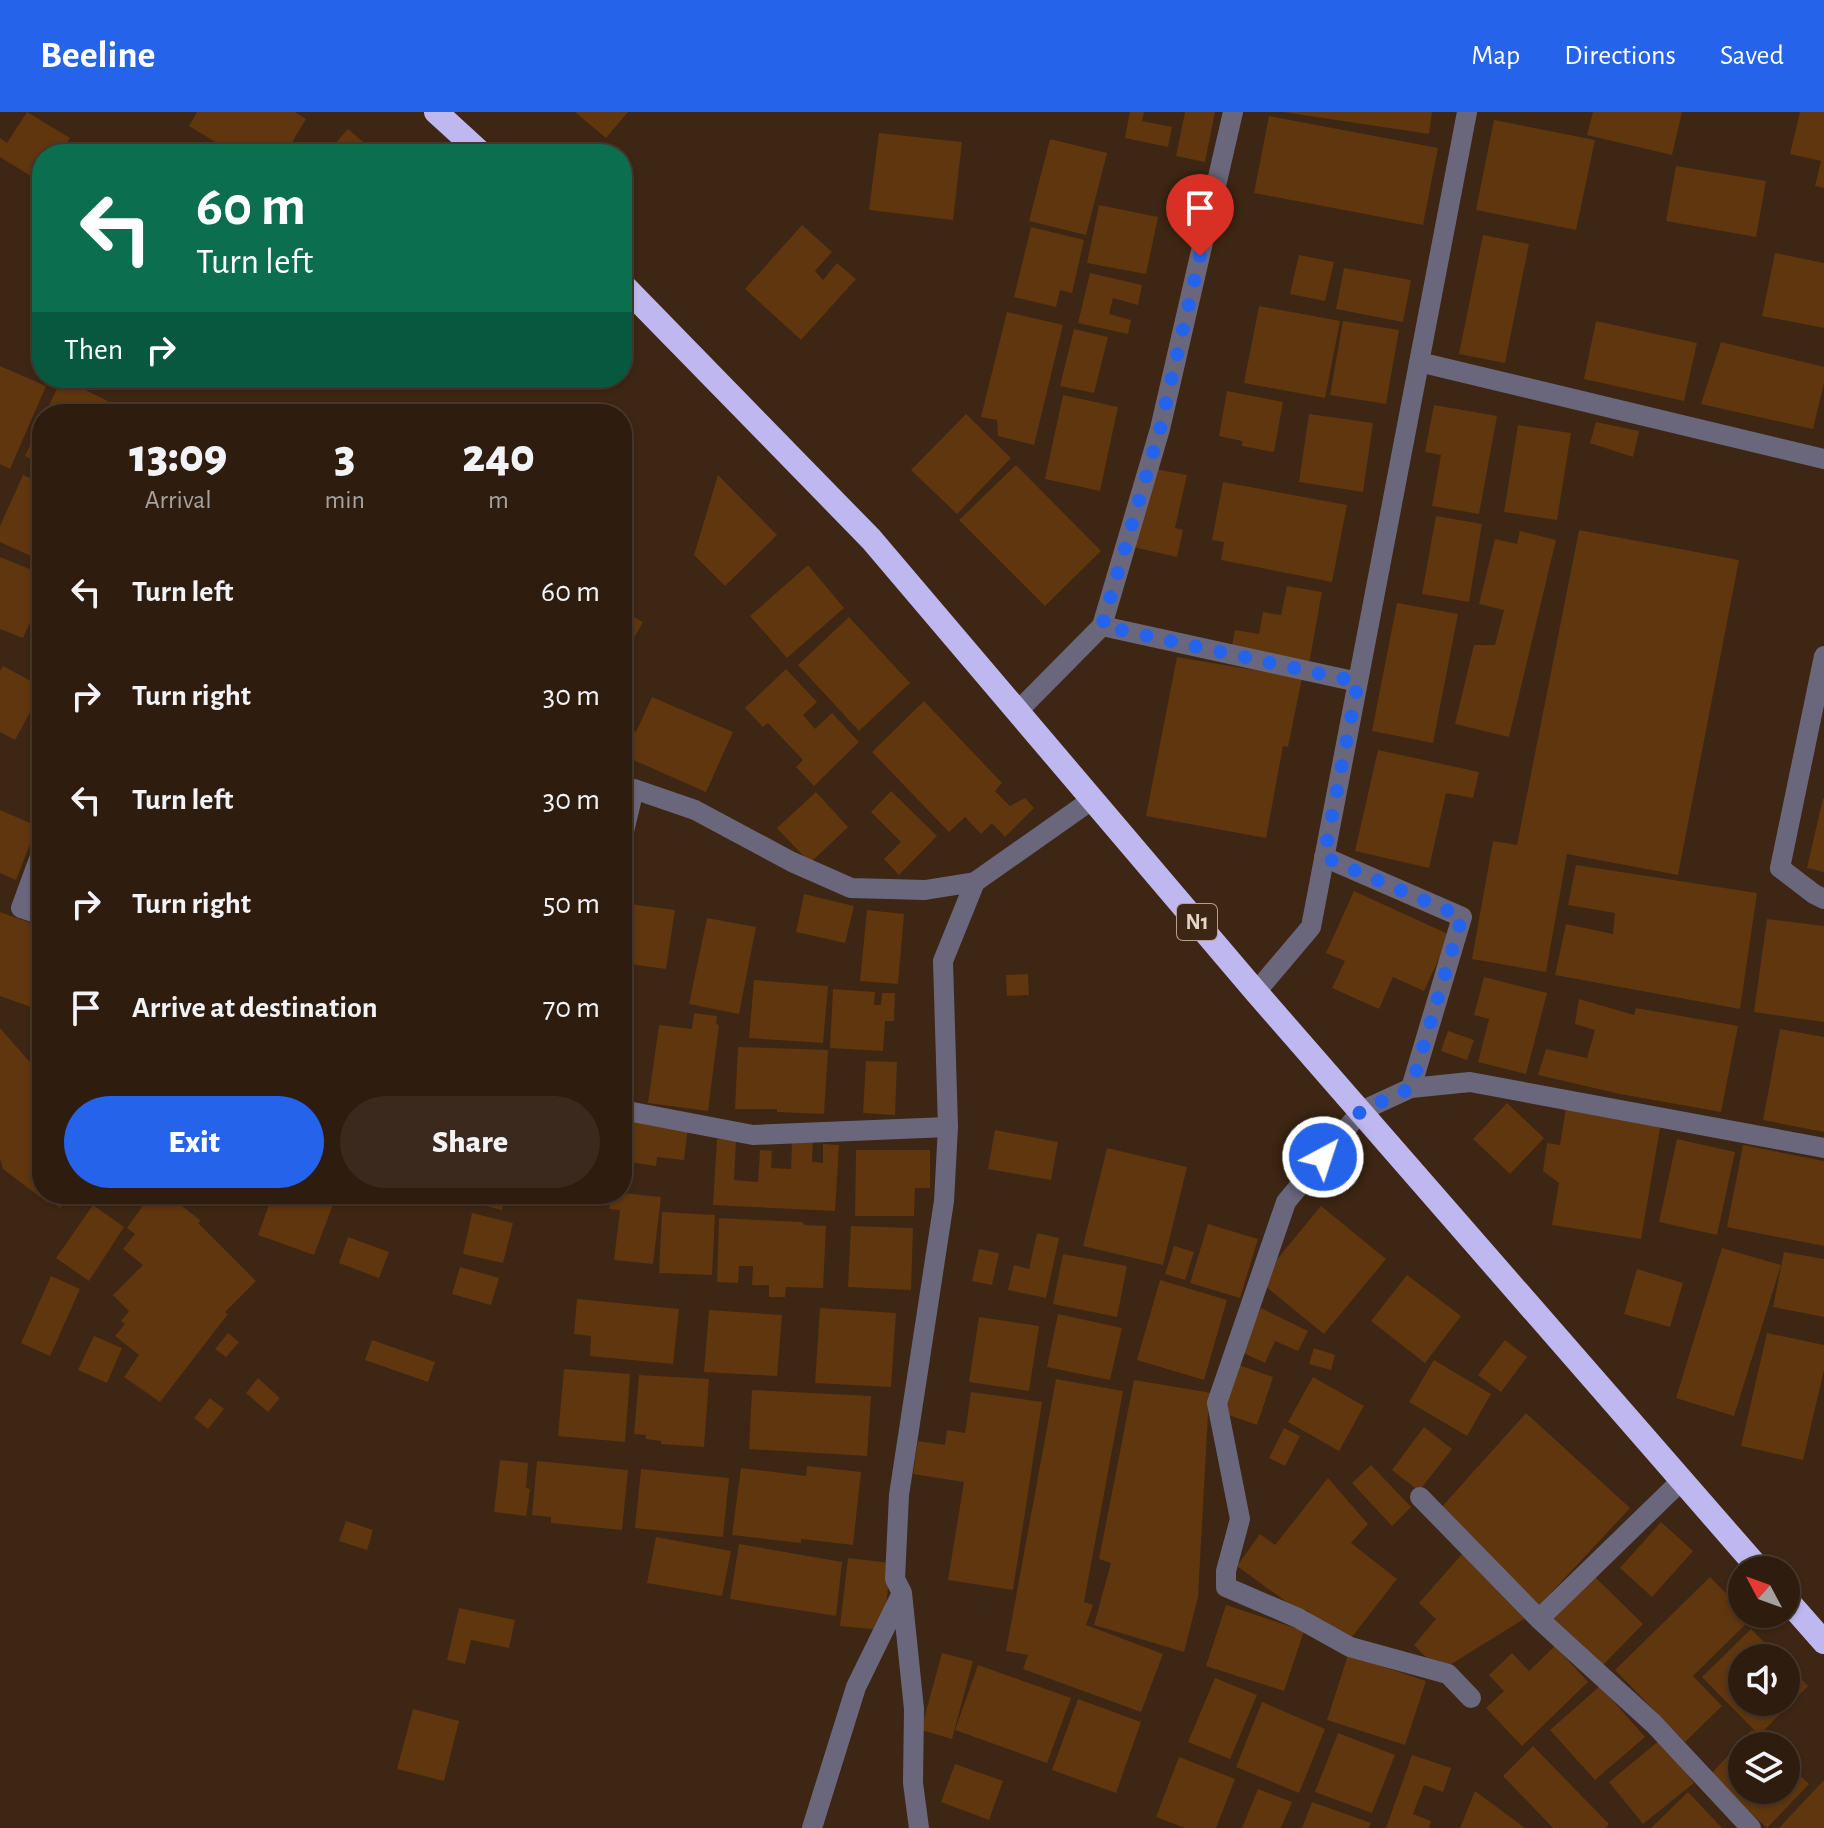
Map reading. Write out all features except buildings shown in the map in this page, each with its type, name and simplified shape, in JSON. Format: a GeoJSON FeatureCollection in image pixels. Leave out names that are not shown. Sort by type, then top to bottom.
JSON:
{"type":"FeatureCollection","features":[{"type":"Feature","properties":{"kind":"highway"},"geometry":{"type":"LineString","coordinates":[[436,112],[471,144]]}},
{"type":"Feature","properties":{"kind":"highway","name":"N1"},"geometry":{"type":"LineString","coordinates":[[632,294],[871,539],[1256,992],[1748,1556]]}},
{"type":"Feature","properties":{"kind":"highway"},"geometry":{"type":"LineString","coordinates":[[1800,1615],[1824,1642]]}},
{"type":"Feature","properties":{"kind":"street"},"geometry":{"type":"LineString","coordinates":[[1018,711],[1102,626],[1160,429],[1233,112]]}},
{"type":"Feature","properties":{"kind":"street"},"geometry":{"type":"LineString","coordinates":[[1256,992],[1311,927],[1467,112]]}},
{"type":"Feature","properties":{"kind":"street"},"geometry":{"type":"LineString","coordinates":[[1419,362],[1824,459]]}},
{"type":"Feature","properties":{"kind":"street"},"geometry":{"type":"LineString","coordinates":[[1102,626],[1358,682]]}},
{"type":"Feature","properties":{"kind":"street"},"geometry":{"type":"LineString","coordinates":[[1824,656],[1780,868],[1824,899]]}},
{"type":"Feature","properties":{"kind":"street"},"geometry":{"type":"LineString","coordinates":[[632,798],[634,789],[695,810],[792,862],[851,888],[925,890],[975,882],[1093,799]]}},
{"type":"Feature","properties":{"kind":"street"},"geometry":{"type":"LineString","coordinates":[[1324,857],[1462,917],[1411,1088]]}},
{"type":"Feature","properties":{"kind":"street"},"geometry":{"type":"LineString","coordinates":[[21,908],[32,878]]}},
{"type":"Feature","properties":{"kind":"street"},"geometry":{"type":"LineString","coordinates":[[919,1828],[913,1783],[914,1709],[902,1593],[895,1579],[899,1495],[944,1201],[948,1127],[943,961],[975,882]]}},
{"type":"Feature","properties":{"kind":"street"},"geometry":{"type":"LineString","coordinates":[[0,905],[32,912]]}},
{"type":"Feature","properties":{"kind":"street"},"geometry":{"type":"LineString","coordinates":[[1471,1698],[1448,1674],[1350,1647],[1298,1618],[1226,1587],[1226,1571],[1240,1519],[1217,1403],[1286,1202],[1361,1111],[1411,1088],[1470,1082],[1824,1148]]}},
{"type":"Feature","properties":{"kind":"street"},"geometry":{"type":"LineString","coordinates":[[632,1112],[753,1135],[948,1127]]}},
{"type":"Feature","properties":{"kind":"street"},"geometry":{"type":"LineString","coordinates":[[1539,1619],[1681,1481]]}},
{"type":"Feature","properties":{"kind":"street"},"geometry":{"type":"LineString","coordinates":[[1420,1497],[1539,1619],[1654,1724],[1751,1828]]}},
{"type":"Feature","properties":{"kind":"street"},"geometry":{"type":"LineString","coordinates":[[812,1828],[856,1687],[902,1593]]}},
{"type":"Feature","properties":{"kind":"route"},"geometry":{"type":"LineString","coordinates":[[1200,256],[1160,429],[1102,626],[1358,682],[1324,857],[1462,917],[1411,1088],[1361,1111],[1323,1157]]}}]}
